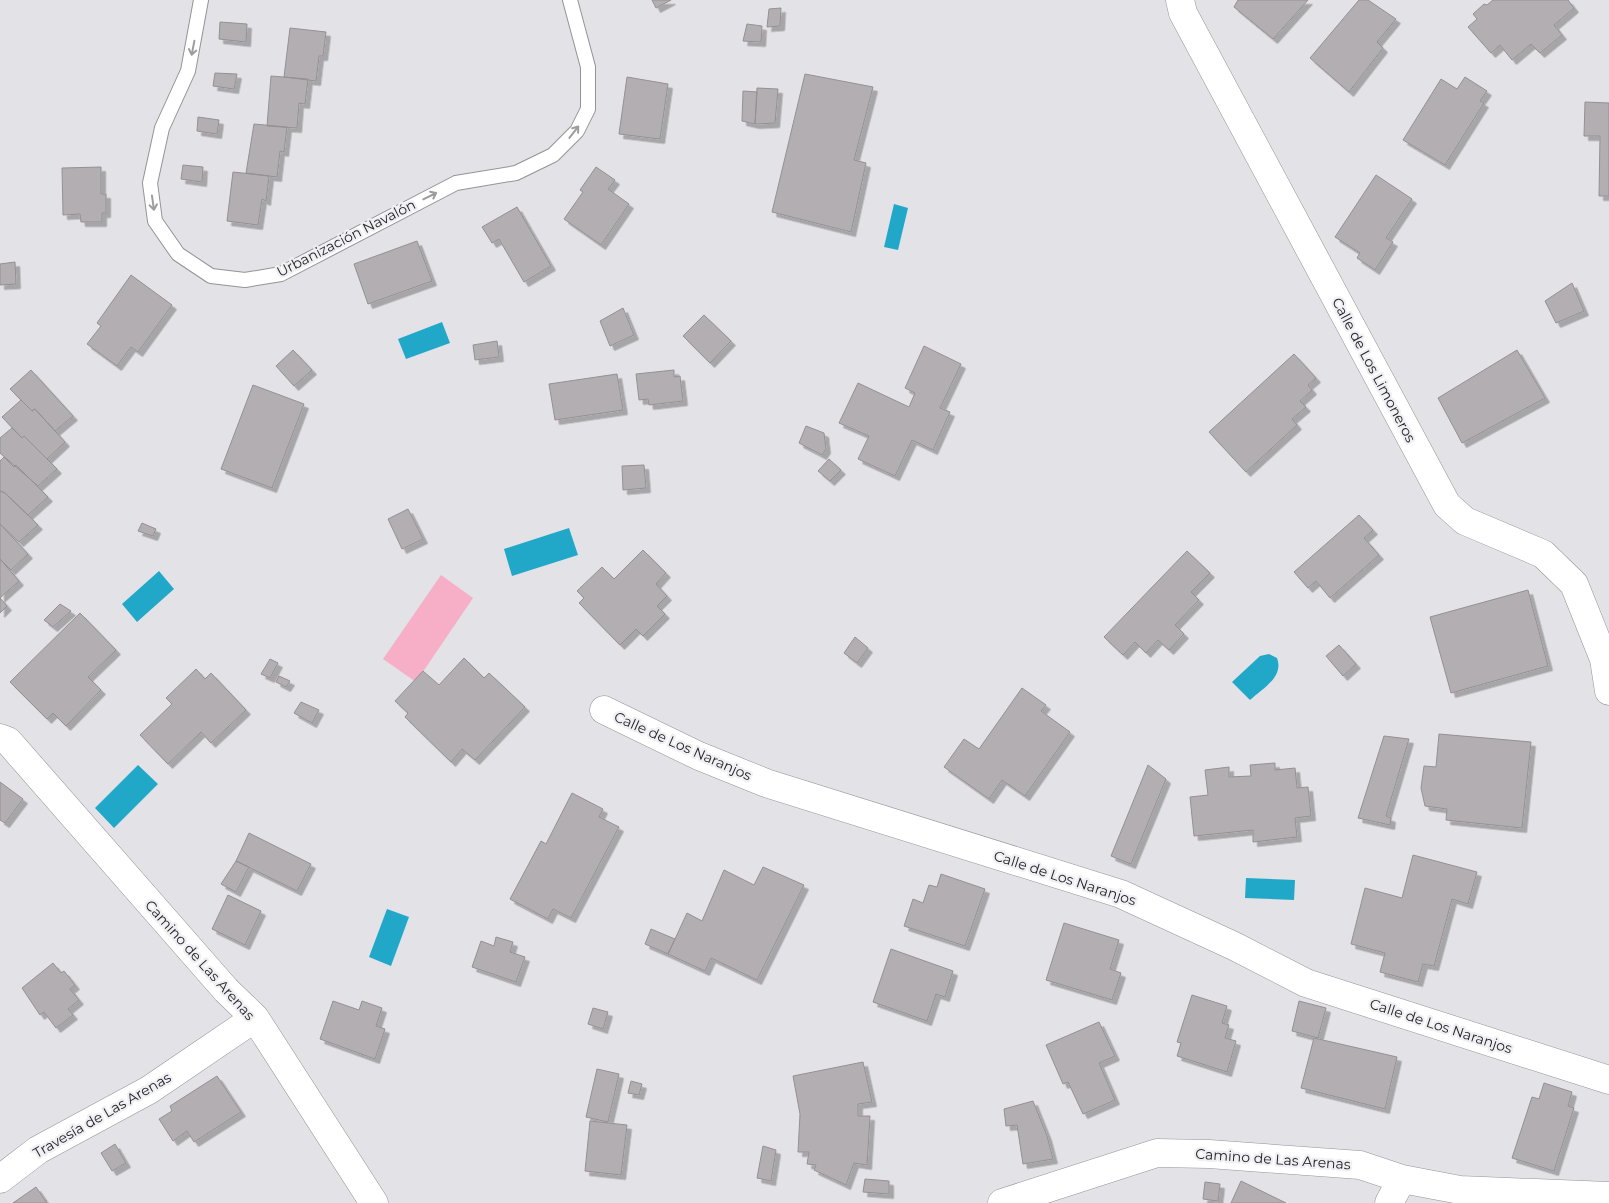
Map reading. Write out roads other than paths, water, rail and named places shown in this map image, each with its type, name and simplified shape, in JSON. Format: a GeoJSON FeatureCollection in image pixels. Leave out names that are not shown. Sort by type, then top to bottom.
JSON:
{"type":"FeatureCollection","features":[{"type":"Feature","properties":{"kind":"street","name":"Calle de Los Limoneros"},"geometry":{"type":"LineString","coordinates":[[1180,0],[1183,14],[1447,505],[1465,521],[1542,554],[1574,584],[1604,659],[1609,692]]}},
{"type":"Feature","properties":{"kind":"street","name":"Calle de Los Naranjos"},"geometry":{"type":"LineString","coordinates":[[604,710],[700,756],[766,783],[1121,894],[1234,946],[1306,983],[1609,1080]]}},
{"type":"Feature","properties":{"kind":"street","name":"Camino de Las Arenas"},"geometry":{"type":"LineString","coordinates":[[0,738],[8,741],[226,990],[255,1018],[374,1203]]}},
{"type":"Feature","properties":{"kind":"street","name":"Travesía de Las Arenas"},"geometry":{"type":"LineString","coordinates":[[0,1178],[38,1150],[149,1090],[255,1018]]}},
{"type":"Feature","properties":{"kind":"street","name":"Camino de Las Arenas"},"geometry":{"type":"LineString","coordinates":[[1005,1202],[1157,1154],[1209,1154],[1360,1165],[1402,1180],[1460,1190],[1609,1196]]}},
{"type":"Feature","properties":{"kind":"street"},"geometry":{"type":"LineString","coordinates":[[1389,1203],[1402,1180]]}},
{"type":"Feature","properties":{"kind":"lane","name":"Urbanización Navalón"},"geometry":{"type":"LineString","coordinates":[[201,0],[188,71],[162,128],[150,182],[155,221],[178,254],[211,276],[246,280],[282,274],[456,183],[516,173],[553,156],[577,131],[588,109],[588,67],[570,0]]}},
{"type":"Feature","properties":{"kind":"water"},"geometry":{"type":"Polygon","coordinates":[[[894,204],[908,208],[898,250],[884,247],[894,204]]]}},
{"type":"Feature","properties":{"kind":"water"},"geometry":{"type":"Polygon","coordinates":[[[442,322],[450,343],[406,359],[398,339],[442,322]]]}},
{"type":"Feature","properties":{"kind":"water"},"geometry":{"type":"Polygon","coordinates":[[[569,528],[578,555],[512,576],[504,549],[569,528]]]}},
{"type":"Feature","properties":{"kind":"water"},"geometry":{"type":"Polygon","coordinates":[[[159,571],[174,589],[137,622],[122,604],[159,571]]]}},
{"type":"Feature","properties":{"kind":"water"},"geometry":{"type":"Polygon","coordinates":[[[1269,654],[1277,658],[1278,671],[1271,682],[1250,700],[1232,682],[1260,656],[1269,654]]]}},
{"type":"Feature","properties":{"kind":"water"},"geometry":{"type":"Polygon","coordinates":[[[138,765],[158,784],[114,828],[95,808],[138,765]]]}},
{"type":"Feature","properties":{"kind":"water"},"geometry":{"type":"Polygon","coordinates":[[[1246,878],[1295,880],[1294,900],[1245,898],[1246,878]]]}},
{"type":"Feature","properties":{"kind":"water"},"geometry":{"type":"Polygon","coordinates":[[[387,909],[409,917],[391,966],[369,957],[387,909]]]}}]}
